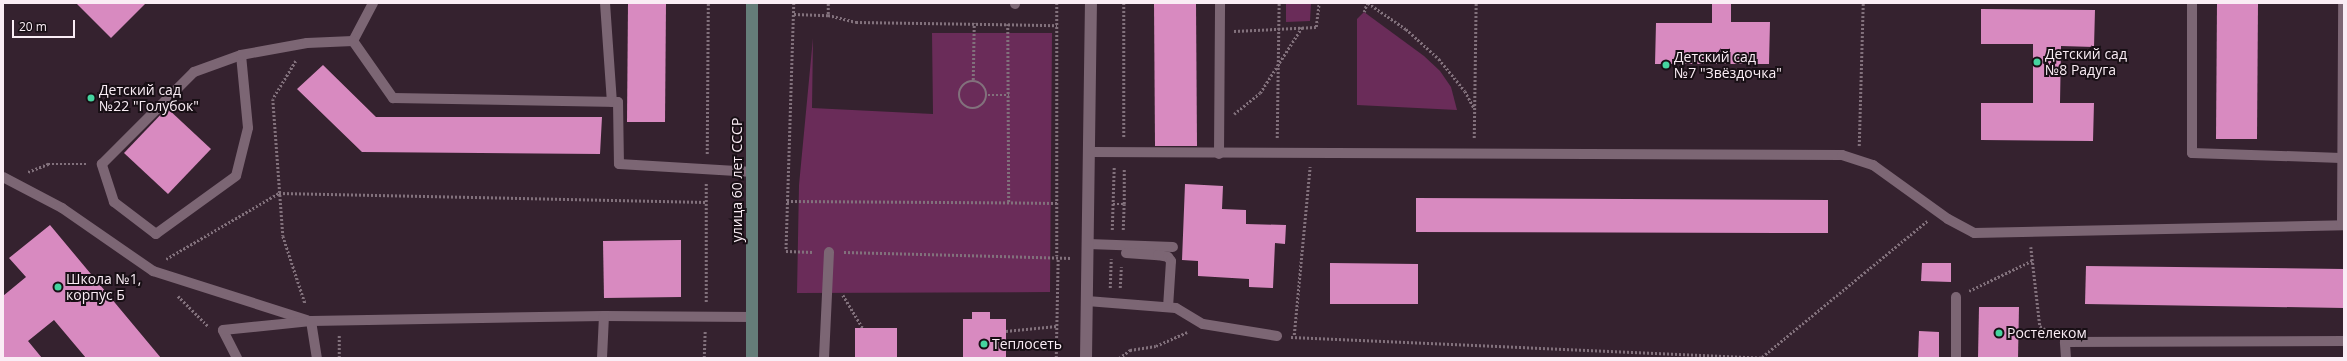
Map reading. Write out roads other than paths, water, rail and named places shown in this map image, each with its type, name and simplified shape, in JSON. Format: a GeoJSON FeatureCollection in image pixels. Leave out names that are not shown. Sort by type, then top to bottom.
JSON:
{"type":"FeatureCollection","features":[{"type":"Feature","properties":{"kind":"street","name":"улица 60 лет СССР"},"geometry":{"type":"LineString","coordinates":[[752,3],[752,358]]}},
{"type":"Feature","properties":{"kind":"street"},"geometry":{"type":"LineString","coordinates":[[1086,358],[1091,152],[1091,3]]}},
{"type":"Feature","properties":{"kind":"lane"},"geometry":{"type":"LineString","coordinates":[[353,41],[372,3]]}},
{"type":"Feature","properties":{"kind":"lane"},"geometry":{"type":"LineString","coordinates":[[605,3],[612,102]]}},
{"type":"Feature","properties":{"kind":"lane"},"geometry":{"type":"LineString","coordinates":[[1219,154],[1220,3]]}},
{"type":"Feature","properties":{"kind":"lane"},"geometry":{"type":"LineString","coordinates":[[2192,3],[2192,153],[2341,158]]}},
{"type":"Feature","properties":{"kind":"lane"},"geometry":{"type":"LineString","coordinates":[[1091,152],[1311,155],[1842,155],[1873,165],[1938,212],[1974,233],[2343,225],[2341,158],[2343,3]]}},
{"type":"Feature","properties":{"kind":"lane"},"geometry":{"type":"LineString","coordinates":[[241,55],[248,128],[236,176],[156,234],[114,202],[102,164],[194,72],[241,55],[307,43],[353,41]]}},
{"type":"Feature","properties":{"kind":"lane"},"geometry":{"type":"LineString","coordinates":[[353,41],[393,98],[618,102],[620,164],[753,172]]}},
{"type":"Feature","properties":{"kind":"lane"},"geometry":{"type":"LineString","coordinates":[[7,179],[62,208],[150,269],[311,321]]}},
{"type":"Feature","properties":{"kind":"lane"},"geometry":{"type":"LineString","coordinates":[[1088,244],[1173,248]]}},
{"type":"Feature","properties":{"kind":"lane"},"geometry":{"type":"LineString","coordinates":[[824,358],[829,252]]}},
{"type":"Feature","properties":{"kind":"lane"},"geometry":{"type":"LineString","coordinates":[[1126,253],[1168,257],[1171,261],[1168,307]]}},
{"type":"Feature","properties":{"kind":"lane"},"geometry":{"type":"LineString","coordinates":[[1956,297],[1956,358]]}},
{"type":"Feature","properties":{"kind":"lane"},"geometry":{"type":"LineString","coordinates":[[1087,301],[1176,308],[1203,324],[1277,336]]}},
{"type":"Feature","properties":{"kind":"lane"},"geometry":{"type":"LineString","coordinates":[[237,358],[223,330],[311,321],[340,320],[604,316],[753,317]]}},
{"type":"Feature","properties":{"kind":"lane"},"geometry":{"type":"LineString","coordinates":[[602,358],[604,316]]}},
{"type":"Feature","properties":{"kind":"lane"},"geometry":{"type":"LineString","coordinates":[[311,321],[317,358]]}},
{"type":"Feature","properties":{"kind":"lane"},"geometry":{"type":"LineString","coordinates":[[2066,358],[2065,342],[2344,341]]}},
{"type":"Feature","properties":{"kind":"place","name":"Детский сад №8 Радуга"},"geometry":{"type":"Point","coordinates":[2037,62]}},
{"type":"Feature","properties":{"kind":"place","name":"Детский сад №7 \"Звёздочка\""},"geometry":{"type":"Point","coordinates":[1666,65]}},
{"type":"Feature","properties":{"kind":"place","name":"Детский сад №22 \"Голубок\""},"geometry":{"type":"Point","coordinates":[91,98]}},
{"type":"Feature","properties":{"kind":"place","name":"Школа №1, корпус Б"},"geometry":{"type":"Point","coordinates":[58,287]}},
{"type":"Feature","properties":{"kind":"place","name":"Ростелеком"},"geometry":{"type":"Point","coordinates":[1999,333]}},
{"type":"Feature","properties":{"kind":"place","name":"Теплосеть"},"geometry":{"type":"Point","coordinates":[984,344]}}]}
